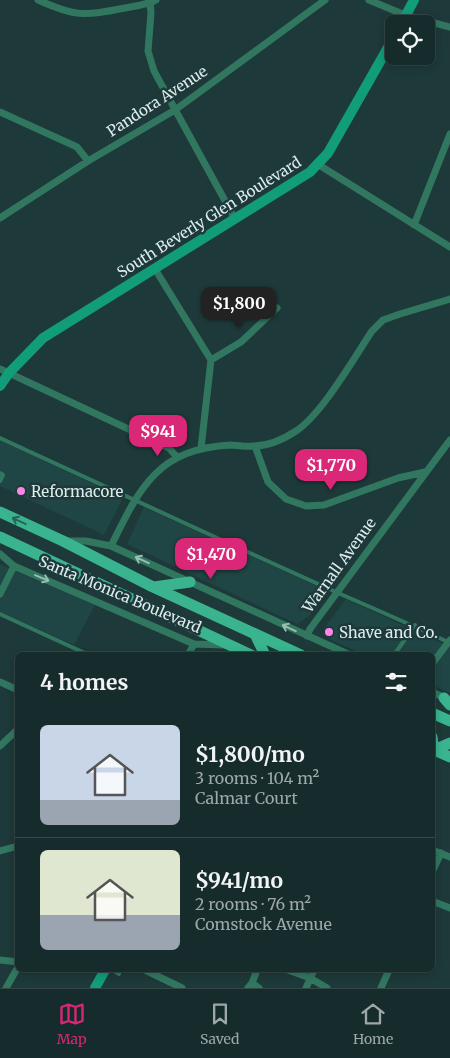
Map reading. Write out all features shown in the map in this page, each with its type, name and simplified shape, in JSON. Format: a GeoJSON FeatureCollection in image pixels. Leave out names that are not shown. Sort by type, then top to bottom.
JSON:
{"type":"FeatureCollection","features":[{"type":"Feature","properties":{"kind":"main road"},"geometry":{"type":"LineString","coordinates":[[405,15],[414,0]]}},
{"type":"Feature","properties":{"kind":"main road","name":"South Beverly Glen Boulevard"},"geometry":{"type":"LineString","coordinates":[[0,386],[5,371],[43,338],[310,172],[328,153],[385,53]]}},
{"type":"Feature","properties":{"kind":"main road","name":"Santa Monica Boulevard"},"geometry":{"type":"LineString","coordinates":[[0,512],[63,541],[153,587],[294,652]]}},
{"type":"Feature","properties":{"kind":"main road","name":"Santa Monica Boulevard"},"geometry":{"type":"LineString","coordinates":[[0,536],[245,652]]}},
{"type":"Feature","properties":{"kind":"main road"},"geometry":{"type":"LineString","coordinates":[[153,587],[190,582]]}},
{"type":"Feature","properties":{"kind":"main road"},"geometry":{"type":"LineString","coordinates":[[255,634],[264,652]]}},
{"type":"Feature","properties":{"kind":"main road"},"geometry":{"type":"LineString","coordinates":[[435,714],[450,721]]}},
{"type":"Feature","properties":{"kind":"main road"},"geometry":{"type":"LineString","coordinates":[[435,749],[450,743]]}},
{"type":"Feature","properties":{"kind":"main road"},"geometry":{"type":"LineString","coordinates":[[435,751],[450,757]]}},
{"type":"Feature","properties":{"kind":"main road"},"geometry":{"type":"LineString","coordinates":[[95,988],[104,972]]}},
{"type":"Feature","properties":{"kind":"street"},"geometry":{"type":"LineString","coordinates":[[38,0],[61,11],[78,14],[93,14],[152,1],[148,51],[154,71],[235,219]]}},
{"type":"Feature","properties":{"kind":"street","name":"Pandora Avenue"},"geometry":{"type":"LineString","coordinates":[[0,218],[88,161],[175,110],[325,0]]}},
{"type":"Feature","properties":{"kind":"street"},"geometry":{"type":"LineString","coordinates":[[369,0],[396,15]]}},
{"type":"Feature","properties":{"kind":"street"},"geometry":{"type":"LineString","coordinates":[[435,24],[450,27]]}},
{"type":"Feature","properties":{"kind":"street"},"geometry":{"type":"LineString","coordinates":[[0,112],[77,147],[88,161]]}},
{"type":"Feature","properties":{"kind":"street"},"geometry":{"type":"LineString","coordinates":[[414,225],[450,134]]}},
{"type":"Feature","properties":{"kind":"street"},"geometry":{"type":"LineString","coordinates":[[319,164],[450,247]]}},
{"type":"Feature","properties":{"kind":"street"},"geometry":{"type":"LineString","coordinates":[[155,269],[211,360],[200,448]]}},
{"type":"Feature","properties":{"kind":"street"},"geometry":{"type":"LineString","coordinates":[[112,546],[134,500],[145,484],[177,457],[200,448],[232,445],[255,446],[278,441],[298,430],[314,415],[372,331],[383,320],[450,299]]}},
{"type":"Feature","properties":{"kind":"street"},"geometry":{"type":"LineString","coordinates":[[211,360],[241,342],[277,308]]}},
{"type":"Feature","properties":{"kind":"street"},"geometry":{"type":"LineString","coordinates":[[5,371],[164,445],[177,457]]}},
{"type":"Feature","properties":{"kind":"street","name":"Warnall Avenue"},"geometry":{"type":"LineString","coordinates":[[307,636],[310,629],[425,472],[447,448],[450,440]]}},
{"type":"Feature","properties":{"kind":"street"},"geometry":{"type":"LineString","coordinates":[[255,446],[268,482],[286,499],[306,506],[324,505],[398,478],[425,472]]}},
{"type":"Feature","properties":{"kind":"street","name":"Santa Monica Boulevard"},"geometry":{"type":"LineString","coordinates":[[63,541],[112,546],[343,652]]}},
{"type":"Feature","properties":{"kind":"street","name":"Santa Monica Boulevard"},"geometry":{"type":"LineString","coordinates":[[0,554],[14,566],[194,644],[233,646]]}},
{"type":"Feature","properties":{"kind":"street"},"geometry":{"type":"LineString","coordinates":[[0,594],[14,566]]}},
{"type":"Feature","properties":{"kind":"street"},"geometry":{"type":"LineString","coordinates":[[435,660],[449,642]]}},
{"type":"Feature","properties":{"kind":"street"},"geometry":{"type":"LineString","coordinates":[[190,652],[194,644]]}},
{"type":"Feature","properties":{"kind":"street"},"geometry":{"type":"LineString","coordinates":[[0,682],[15,689]]}},
{"type":"Feature","properties":{"kind":"street"},"geometry":{"type":"LineString","coordinates":[[435,694],[448,701]]}},
{"type":"Feature","properties":{"kind":"street"},"geometry":{"type":"LineString","coordinates":[[0,746],[15,732]]}},
{"type":"Feature","properties":{"kind":"street"},"geometry":{"type":"LineString","coordinates":[[0,851],[15,847]]}},
{"type":"Feature","properties":{"kind":"street"},"geometry":{"type":"LineString","coordinates":[[435,851],[450,857]]}},
{"type":"Feature","properties":{"kind":"street"},"geometry":{"type":"LineString","coordinates":[[435,866],[441,853]]}},
{"type":"Feature","properties":{"kind":"street"},"geometry":{"type":"LineString","coordinates":[[435,902],[450,908]]}},
{"type":"Feature","properties":{"kind":"street"},"geometry":{"type":"LineString","coordinates":[[0,960],[15,962]]}},
{"type":"Feature","properties":{"kind":"street"},"geometry":{"type":"LineString","coordinates":[[6,988],[16,972]]}},
{"type":"Feature","properties":{"kind":"street"},"geometry":{"type":"LineString","coordinates":[[149,972],[182,988]]}},
{"type":"Feature","properties":{"kind":"street"},"geometry":{"type":"LineString","coordinates":[[256,972],[250,986],[259,988]]}},
{"type":"Feature","properties":{"kind":"street"},"geometry":{"type":"LineString","coordinates":[[294,972],[310,978],[327,988]]}},
{"type":"Feature","properties":{"kind":"street"},"geometry":{"type":"LineString","coordinates":[[306,988],[313,972]]}},
{"type":"Feature","properties":{"kind":"street"},"geometry":{"type":"LineString","coordinates":[[381,988],[388,972]]}},
{"type":"Feature","properties":{"kind":"lane"},"geometry":{"type":"LineString","coordinates":[[0,438],[449,642]]}},
{"type":"Feature","properties":{"kind":"lane"},"geometry":{"type":"LineString","coordinates":[[0,473],[3,474],[0,481]]}},
{"type":"Feature","properties":{"kind":"lane"},"geometry":{"type":"LineString","coordinates":[[0,614],[82,652]]}},
{"type":"Feature","properties":{"kind":"lane"},"geometry":{"type":"LineString","coordinates":[[396,652],[415,626]]}},
{"type":"Feature","properties":{"kind":"shaded area"},"geometry":{"type":"Polygon","coordinates":[[[0,440],[123,498],[104,535],[0,486],[0,440]]]}},
{"type":"Feature","properties":{"kind":"shaded area"},"geometry":{"type":"Polygon","coordinates":[[[144,507],[328,591],[309,616],[297,624],[127,544],[144,507]]]}},
{"type":"Feature","properties":{"kind":"shaded area"},"geometry":{"type":"Polygon","coordinates":[[[0,564],[95,605],[74,645],[0,612],[0,564]]]}},
{"type":"Feature","properties":{"kind":"shaded area"},"geometry":{"type":"Polygon","coordinates":[[[346,599],[450,647],[450,693],[435,686],[435,652],[358,652],[327,638],[324,628],[346,599]]]}},
{"type":"Feature","properties":{"kind":"place","name":"Reformacore"},"geometry":{"type":"Point","coordinates":[21,491]}},
{"type":"Feature","properties":{"kind":"place","name":"Shave and Co."},"geometry":{"type":"Point","coordinates":[329,632]}}]}
